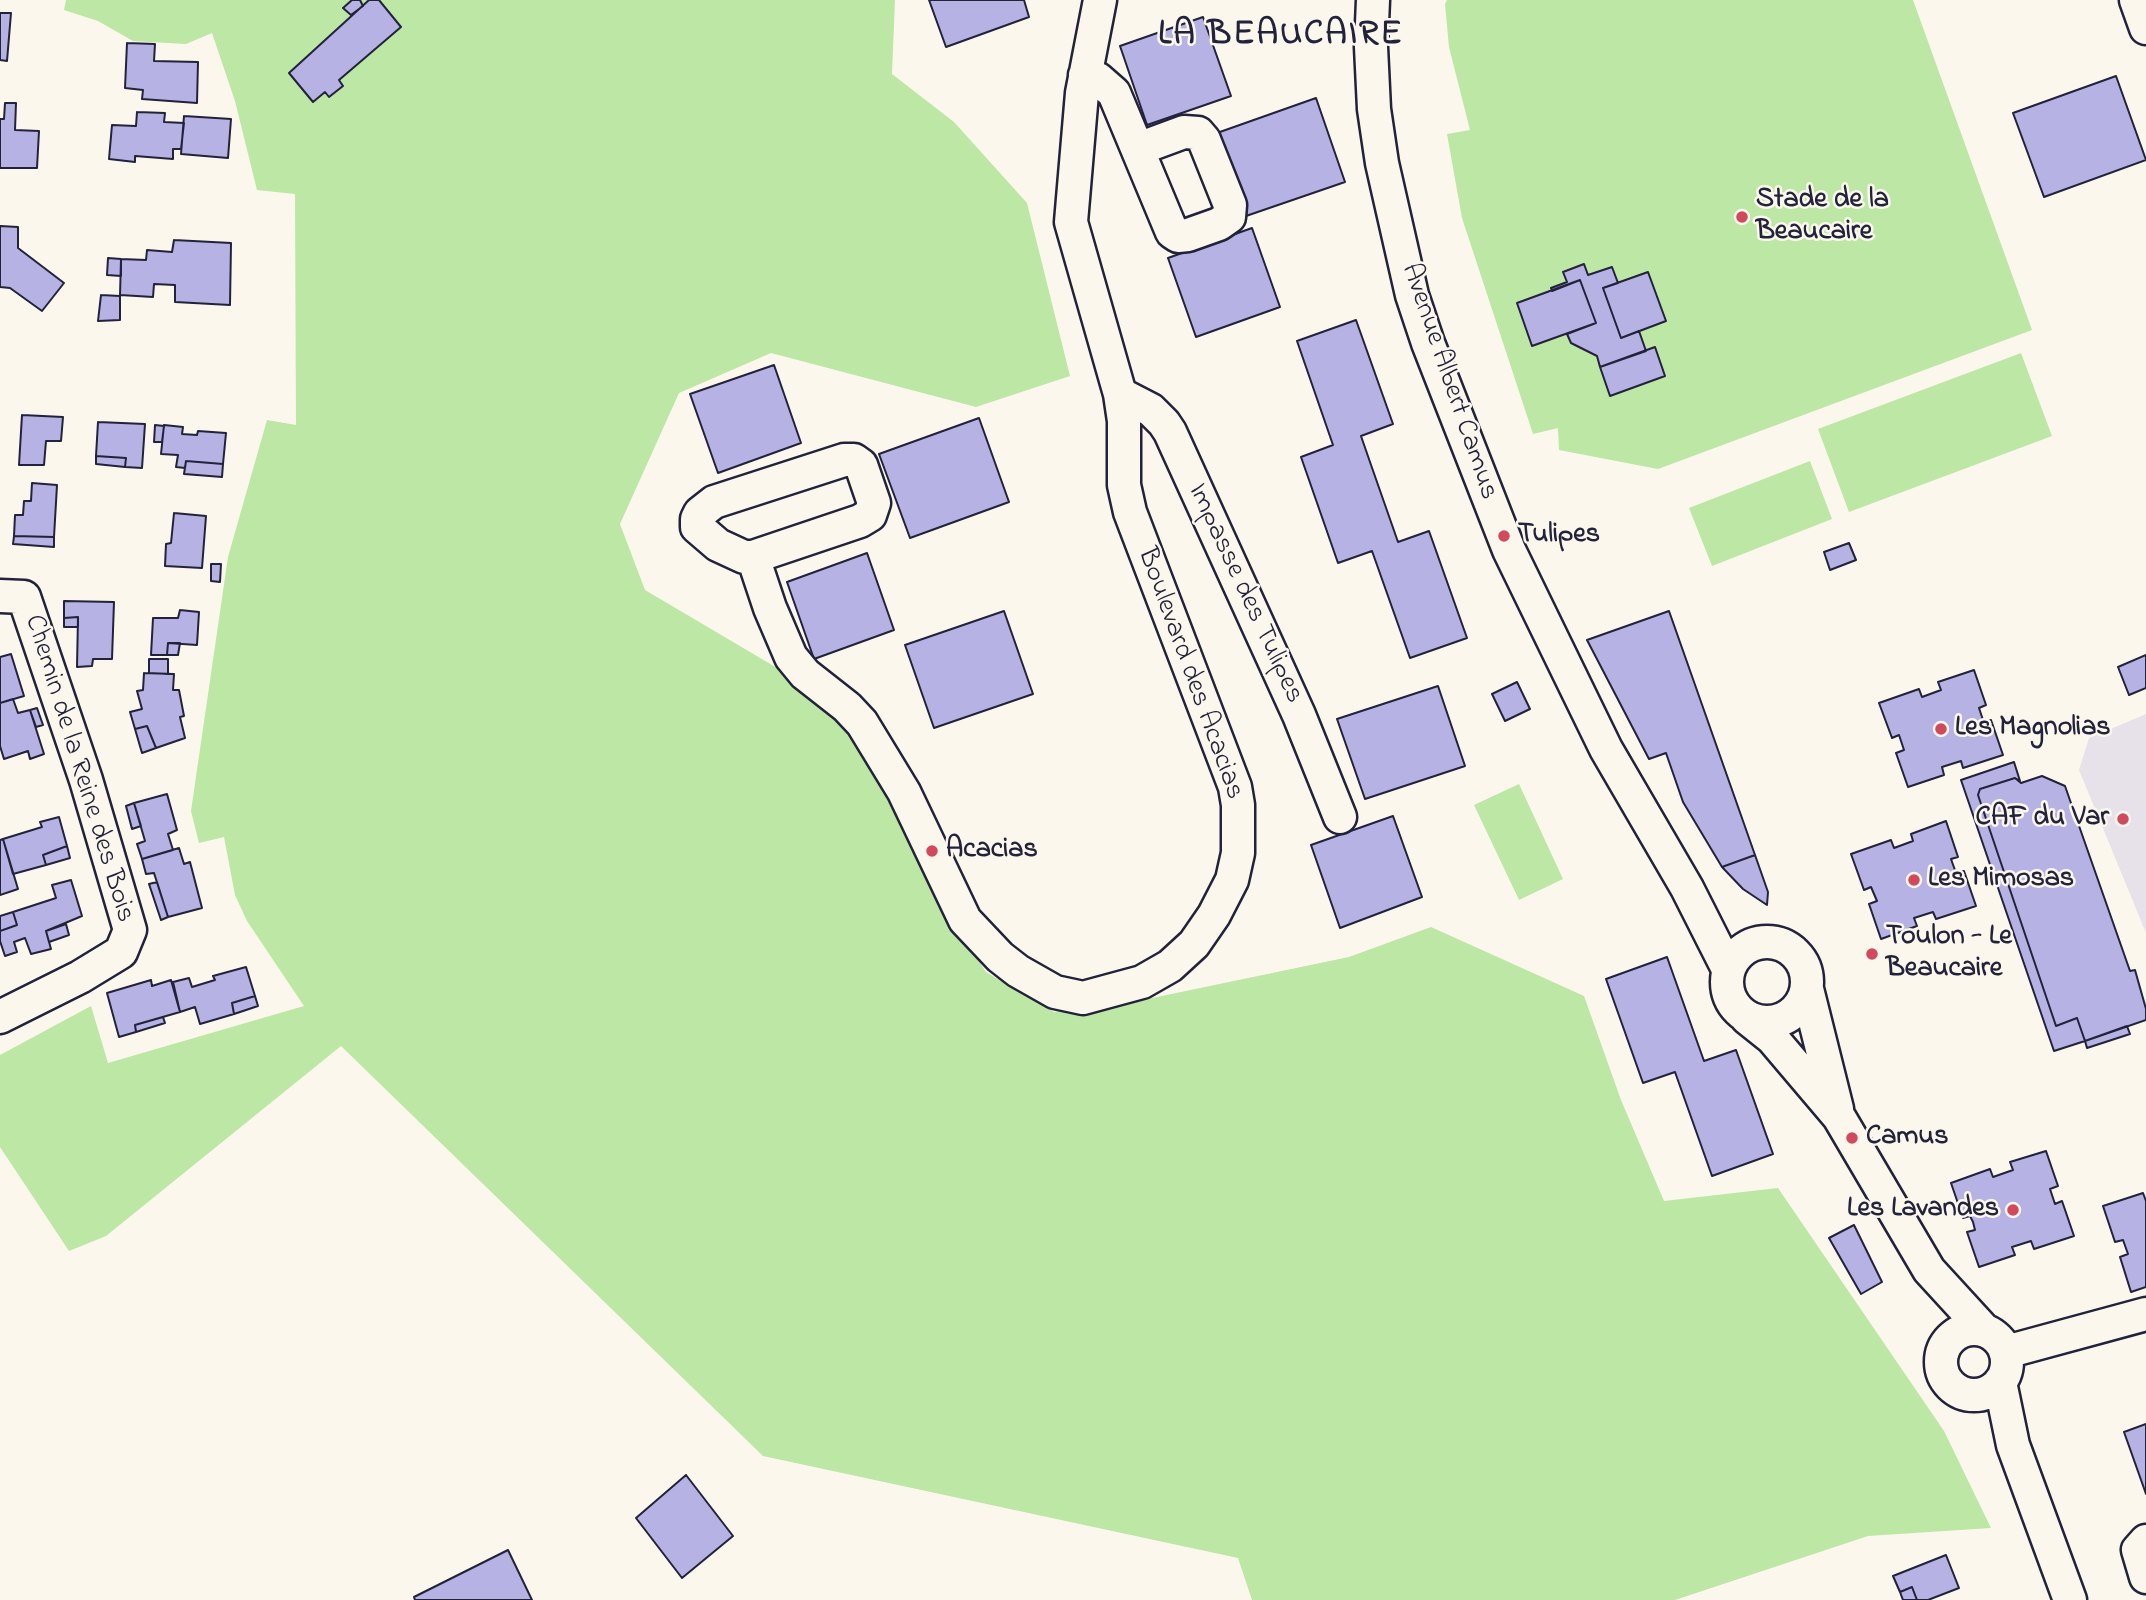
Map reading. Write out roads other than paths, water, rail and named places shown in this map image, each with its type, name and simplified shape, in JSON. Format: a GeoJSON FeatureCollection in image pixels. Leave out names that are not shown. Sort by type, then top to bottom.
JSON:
{"type":"FeatureCollection","features":[{"type":"Feature","properties":{"kind":"street","name":"Boulevard des Acacias"},"geometry":{"type":"LineString","coordinates":[[753,557],[770,608],[791,657],[805,674],[847,707],[862,723],[904,792],[965,920],[1000,957],[1018,971],[1055,992],[1083,998],[1142,982],[1170,965],[1194,944],[1214,915],[1232,880],[1238,853],[1239,822],[1235,787],[1130,512],[1124,485],[1124,421],[1120,394],[1071,222],[1082,93],[1100,0]]}},
{"type":"Feature","properties":{"kind":"street","name":"Avenue Albert Camus"},"geometry":{"type":"LineString","coordinates":[[1373,0],[1371,47],[1374,108],[1382,163],[1412,295],[1428,343],[1482,484],[1531,594],[1606,749],[1687,888],[1728,969]]}},
{"type":"Feature","properties":{"kind":"street"},"geometry":{"type":"LineString","coordinates":[[2136,0],[2146,28]]}},
{"type":"Feature","properties":{"kind":"street"},"geometry":{"type":"LineString","coordinates":[[1085,75],[1098,79],[1114,93],[1138,149]]}},
{"type":"Feature","properties":{"kind":"street","name":"Impasse des Tulipes"},"geometry":{"type":"LineString","coordinates":[[1120,394],[1158,416],[1170,432],[1299,715],[1340,817]]}},
{"type":"Feature","properties":{"kind":"street"},"geometry":{"type":"LineString","coordinates":[[844,460],[854,460],[861,465],[874,503],[870,515],[860,521],[753,557],[744,557],[709,540],[699,530],[697,519],[703,510],[714,502],[844,460]]}},
{"type":"Feature","properties":{"kind":"street","name":"Chemin de la Reine des Bois"},"geometry":{"type":"LineString","coordinates":[[0,596],[24,597],[86,780],[131,930],[121,952],[80,977],[0,1017]]}},
{"type":"Feature","properties":{"kind":"street","name":"Avenue Albert Camus"},"geometry":{"type":"LineString","coordinates":[[1687,888],[1735,935],[1751,944]]}},
{"type":"Feature","properties":{"kind":"street"},"geometry":{"type":"LineString","coordinates":[[1839,1117],[1807,989],[1804,964],[1786,946],[1775,942],[1751,944],[1737,955],[1728,969],[1726,983],[1729,997],[1736,1009],[1772,1038],[1839,1117],[1929,1270],[1984,1330],[1995,1336],[2003,1367],[2013,1445],[2070,1600]]}},
{"type":"Feature","properties":{"kind":"street"},"geometry":{"type":"LineString","coordinates":[[1747,1018],[1759,1022],[1785,1019],[1803,1002],[1807,989]]}},
{"type":"Feature","properties":{"kind":"street"},"geometry":{"type":"LineString","coordinates":[[1929,1270],[1944,1347],[1941,1359],[1943,1371],[1949,1383],[1958,1391],[1971,1395],[1987,1392],[2003,1367],[2146,1314]]}},
{"type":"Feature","properties":{"kind":"street"},"geometry":{"type":"LineString","coordinates":[[1944,1347],[1954,1335],[1969,1329],[1984,1330]]}},
{"type":"Feature","properties":{"kind":"street"},"geometry":{"type":"LineString","coordinates":[[1971,1395],[2013,1445]]}},
{"type":"Feature","properties":{"kind":"street"},"geometry":{"type":"LineString","coordinates":[[2146,1541],[2138,1549],[2146,1577]]}},
{"type":"Feature","properties":{"kind":"place","name":"Stade de la Beaucaire"},"geometry":{"type":"Point","coordinates":[1742,217]}},
{"type":"Feature","properties":{"kind":"place","name":"Tulipes"},"geometry":{"type":"Point","coordinates":[1504,536]}},
{"type":"Feature","properties":{"kind":"place","name":"Les Magnolias"},"geometry":{"type":"Point","coordinates":[1941,729]}},
{"type":"Feature","properties":{"kind":"place","name":"CAF du Var"},"geometry":{"type":"Point","coordinates":[2123,819]}},
{"type":"Feature","properties":{"kind":"place","name":"Acacias"},"geometry":{"type":"Point","coordinates":[932,851]}},
{"type":"Feature","properties":{"kind":"place","name":"Les Mimosas"},"geometry":{"type":"Point","coordinates":[1914,880]}},
{"type":"Feature","properties":{"kind":"place","name":"Toulon - Le Beaucaire"},"geometry":{"type":"Point","coordinates":[1872,954]}},
{"type":"Feature","properties":{"kind":"place","name":"Camus"},"geometry":{"type":"Point","coordinates":[1852,1138]}},
{"type":"Feature","properties":{"kind":"place","name":"Les Lavandes"},"geometry":{"type":"Point","coordinates":[2013,1210]}},
{"type":"Feature","properties":{"kind":"district","name":"LA BEAUCAIRE"},"geometry":{"type":"Point","coordinates":[1281,37]}}]}
